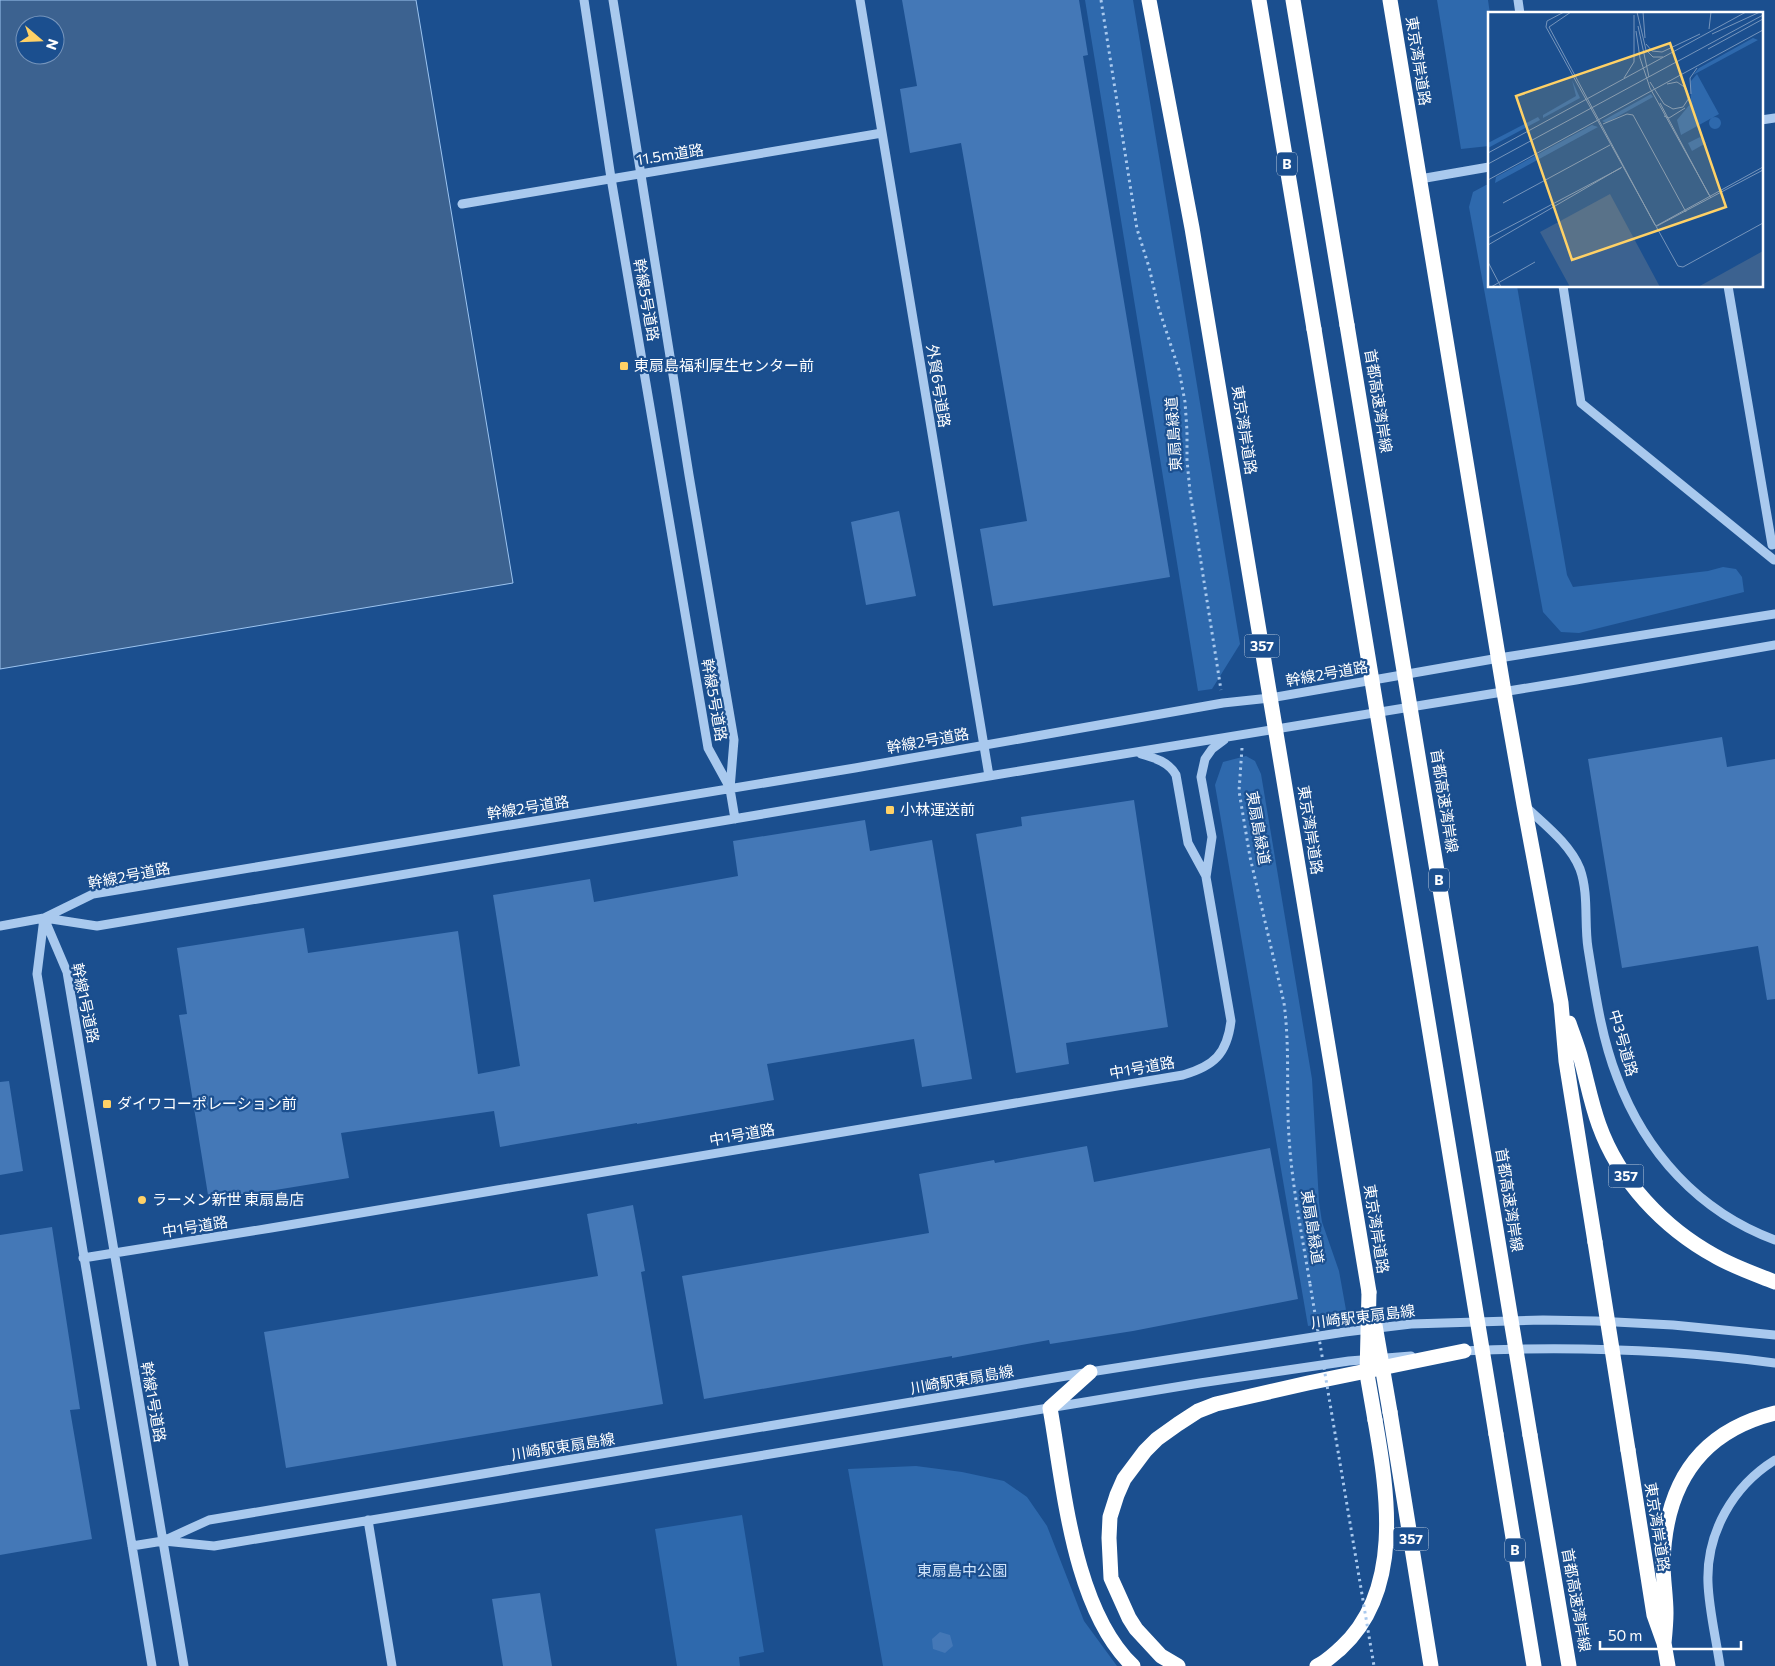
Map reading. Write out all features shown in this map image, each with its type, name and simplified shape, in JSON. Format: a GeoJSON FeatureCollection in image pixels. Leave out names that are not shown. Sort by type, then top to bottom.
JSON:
{"type":"FeatureCollection","features":[{"type":"Feature","properties":{"kind":"highway","name":"東京湾岸道路"},"geometry":{"type":"LineString","coordinates":[[1149,0],[1192,228],[1431,1666]]}},
{"type":"Feature","properties":{"kind":"highway","name":"B"},"geometry":{"type":"LineString","coordinates":[[1259,0],[1534,1666]]}},
{"type":"Feature","properties":{"kind":"highway","name":"首都高速湾岸線"},"geometry":{"type":"LineString","coordinates":[[1293,0],[1569,1666]]}},
{"type":"Feature","properties":{"kind":"highway","name":"東京湾岸道路"},"geometry":{"type":"LineString","coordinates":[[1390,0],[1500,658],[1504,692],[1561,1003],[1566,1061],[1654,1615],[1664,1643],[1668,1666]]}},
{"type":"Feature","properties":{"kind":"highway","name":"357"},"geometry":{"type":"LineString","coordinates":[[1561,1003],[1581,1057],[1600,1127],[1614,1159],[1631,1184],[1662,1218],[1696,1245],[1729,1263],[1775,1282]]}},
{"type":"Feature","properties":{"kind":"highway"},"geometry":{"type":"LineString","coordinates":[[1317,1666],[1349,1641],[1360,1626],[1378,1591],[1384,1554],[1386,1529],[1385,1498],[1367,1374],[1369,1292]]}},
{"type":"Feature","properties":{"kind":"highway"},"geometry":{"type":"LineString","coordinates":[[1178,1666],[1161,1656],[1136,1629],[1125,1612],[1111,1578],[1110,1517],[1124,1479],[1145,1451],[1157,1439],[1178,1424],[1198,1411],[1216,1404],[1308,1382],[1464,1351]]}},
{"type":"Feature","properties":{"kind":"highway"},"geometry":{"type":"LineString","coordinates":[[1090,1372],[1050,1408],[1073,1543],[1086,1586],[1095,1612],[1125,1658],[1133,1666]]}},
{"type":"Feature","properties":{"kind":"highway","name":"357"},"geometry":{"type":"LineString","coordinates":[[1664,1643],[1666,1612],[1663,1587],[1663,1561],[1668,1522],[1678,1487],[1686,1472],[1716,1439],[1746,1422],[1775,1414]]}},
{"type":"Feature","properties":{"kind":"street","name":"幹線5号道路"},"geometry":{"type":"LineString","coordinates":[[584,0],[611,178],[708,748],[730,789]]}},
{"type":"Feature","properties":{"kind":"street","name":"幹線5号道路"},"geometry":{"type":"LineString","coordinates":[[613,0],[689,475],[734,740],[730,789]]}},
{"type":"Feature","properties":{"kind":"street","name":"外貿6号道路"},"geometry":{"type":"LineString","coordinates":[[860,0],[989,776]]}},
{"type":"Feature","properties":{"kind":"street"},"geometry":{"type":"LineString","coordinates":[[1762,120],[1775,118]]}},
{"type":"Feature","properties":{"kind":"street","name":"11.5m道路"},"geometry":{"type":"LineString","coordinates":[[462,204],[882,133]]}},
{"type":"Feature","properties":{"kind":"street"},"geometry":{"type":"LineString","coordinates":[[1420,179],[1488,167]]}},
{"type":"Feature","properties":{"kind":"street"},"geometry":{"type":"LineString","coordinates":[[1563,288],[1581,403],[1775,562]]}},
{"type":"Feature","properties":{"kind":"street"},"geometry":{"type":"LineString","coordinates":[[1728,288],[1774,545],[1775,562]]}},
{"type":"Feature","properties":{"kind":"street","name":"幹線2号道路"},"geometry":{"type":"LineString","coordinates":[[44,918],[93,894],[730,789],[1223,703],[1270,698],[1500,658],[1775,614]]}},
{"type":"Feature","properties":{"kind":"street"},"geometry":{"type":"LineString","coordinates":[[0,926],[44,918],[97,926],[989,776],[1275,731],[1775,645]]}},
{"type":"Feature","properties":{"kind":"street","name":"中1号道路"},"geometry":{"type":"LineString","coordinates":[[1206,877],[1212,837],[1201,777],[1202,767],[1212,749],[1227,738]]}},
{"type":"Feature","properties":{"kind":"street","name":"中1号道路"},"geometry":{"type":"LineString","coordinates":[[83,1258],[1154,1080],[1200,1070],[1210,1065],[1222,1051],[1228,1038],[1231,1021],[1206,877],[1188,843],[1174,770],[1163,762],[1138,753]]}},
{"type":"Feature","properties":{"kind":"street"},"geometry":{"type":"LineString","coordinates":[[730,789],[735,819]]}},
{"type":"Feature","properties":{"kind":"street","name":"中3号道路"},"geometry":{"type":"LineString","coordinates":[[1524,805],[1570,852],[1580,871],[1586,907],[1588,945],[1603,1028],[1616,1076],[1626,1100],[1642,1129],[1672,1171],[1703,1200],[1726,1216],[1775,1240]]}},
{"type":"Feature","properties":{"kind":"street"},"geometry":{"type":"LineString","coordinates":[[44,918],[37,974],[152,1666]]}},
{"type":"Feature","properties":{"kind":"street","name":"幹線1号道路"},"geometry":{"type":"LineString","coordinates":[[44,918],[67,972],[184,1666]]}},
{"type":"Feature","properties":{"kind":"street","name":"川崎駅東扇島線"},"geometry":{"type":"LineString","coordinates":[[163,1541],[209,1520],[1090,1372],[1345,1332],[1411,1324],[1543,1320],[1673,1325],[1775,1335]]}},
{"type":"Feature","properties":{"kind":"street","name":"川崎駅東扇島線"},"geometry":{"type":"LineString","coordinates":[[132,1546],[163,1541],[214,1546],[1050,1408],[1349,1361],[1464,1351],[1597,1349],[1694,1354],[1775,1363]]}},
{"type":"Feature","properties":{"kind":"street"},"geometry":{"type":"LineString","coordinates":[[1720,1666],[1708,1580],[1715,1538],[1724,1514],[1739,1492],[1760,1470],[1775,1460]]}},
{"type":"Feature","properties":{"kind":"street"},"geometry":{"type":"LineString","coordinates":[[368,1520],[392,1666]]}},
{"type":"Feature","properties":{"kind":"path","name":"東扇島緑道"},"geometry":{"type":"LineString","coordinates":[[1101,0],[1137,229],[1149,267],[1158,306],[1177,361],[1185,402],[1190,492],[1223,703]]}},
{"type":"Feature","properties":{"kind":"path","name":"東扇島緑道"},"geometry":{"type":"LineString","coordinates":[[1242,736],[1239,791],[1250,857],[1284,1003],[1287,1027],[1291,1169],[1374,1666]]}},
{"type":"Feature","properties":{"kind":"green space"},"geometry":{"type":"Polygon","coordinates":[[[1085,0],[1133,0],[1240,644],[1212,689],[1198,691],[1085,0]]]}},
{"type":"Feature","properties":{"kind":"green space"},"geometry":{"type":"Polygon","coordinates":[[[1437,0],[1488,0],[1490,12],[1488,12],[1488,146],[1461,149],[1437,0]]]}},
{"type":"Feature","properties":{"kind":"green space"},"geometry":{"type":"Polygon","coordinates":[[[1488,185],[1488,288],[1517,288],[1567,575],[1573,587],[1708,571],[1723,567],[1736,569],[1742,577],[1744,592],[1579,633],[1561,632],[1543,612],[1469,207],[1473,192],[1488,185]]]}},
{"type":"Feature","properties":{"kind":"green space"},"geometry":{"type":"Polygon","coordinates":[[[1246,756],[1255,761],[1261,774],[1312,1079],[1319,1202],[1322,1222],[1339,1271],[1348,1321],[1308,1326],[1215,785],[1223,762],[1246,756]]]}},
{"type":"Feature","properties":{"kind":"green space","name":"東扇島中公園"},"geometry":{"type":"Polygon","coordinates":[[[916,1466],[962,1472],[1004,1481],[1027,1497],[1047,1526],[1084,1621],[1117,1666],[883,1666],[848,1469],[916,1466]]]}},
{"type":"Feature","properties":{"kind":"green space"},"geometry":{"type":"Polygon","coordinates":[[[742,1515],[764,1652],[739,1657],[740,1666],[677,1666],[655,1529],[742,1515]]]}},
{"type":"Feature","properties":{"kind":"shaded area"},"geometry":{"type":"Polygon","coordinates":[[[0,0],[416,0],[513,583],[0,669],[0,0]]]}},
{"type":"Feature","properties":{"kind":"building"},"geometry":{"type":"Polygon","coordinates":[[[902,0],[1079,0],[1088,55],[1083,56],[1170,577],[993,606],[980,529],[1027,521],[961,143],[910,153],[900,89],[917,86],[902,0]]]}},
{"type":"Feature","properties":{"kind":"building"},"geometry":{"type":"Polygon","coordinates":[[[899,511],[916,596],[866,605],[851,522],[899,511]]]}},
{"type":"Feature","properties":{"kind":"building"},"geometry":{"type":"Polygon","coordinates":[[[1722,737],[1727,767],[1775,759],[1775,999],[1767,1000],[1758,946],[1622,968],[1588,759],[1722,737]]]}},
{"type":"Feature","properties":{"kind":"building"},"geometry":{"type":"Polygon","coordinates":[[[1134,800],[1168,1027],[1066,1043],[1069,1064],[1016,1073],[976,834],[1022,826],[1021,817],[1134,800]]]}},
{"type":"Feature","properties":{"kind":"building"},"geometry":{"type":"Polygon","coordinates":[[[865,820],[870,851],[932,840],[972,1079],[922,1087],[914,1039],[767,1064],[774,1100],[500,1147],[494,1111],[341,1133],[349,1178],[209,1201],[179,1015],[187,1014],[177,948],[304,928],[308,953],[458,931],[478,1074],[520,1066],[493,895],[590,879],[594,902],[738,876],[733,841],[865,820]]]}},
{"type":"Feature","properties":{"kind":"building"},"geometry":{"type":"Polygon","coordinates":[[[9,1081],[23,1171],[0,1175],[0,1082],[9,1081]]]}},
{"type":"Feature","properties":{"kind":"building"},"geometry":{"type":"Polygon","coordinates":[[[1087,1146],[1094,1182],[1270,1148],[1298,1299],[1133,1331],[1050,1344],[1049,1340],[704,1399],[682,1276],[929,1233],[919,1174],[994,1160],[995,1163],[1087,1146]]]}},
{"type":"Feature","properties":{"kind":"building"},"geometry":{"type":"Polygon","coordinates":[[[633,1205],[645,1271],[641,1272],[663,1404],[286,1468],[264,1332],[598,1276],[587,1214],[633,1205]]]}},
{"type":"Feature","properties":{"kind":"building"},"geometry":{"type":"Polygon","coordinates":[[[52,1227],[80,1409],[70,1410],[92,1539],[0,1555],[0,1235],[52,1227]]]}},
{"type":"Feature","properties":{"kind":"building"},"geometry":{"type":"Polygon","coordinates":[[[540,1593],[552,1666],[503,1666],[492,1599],[540,1593]]]}},
{"type":"Feature","properties":{"kind":"building"},"geometry":{"type":"Polygon","coordinates":[[[940,1632],[950,1635],[953,1646],[945,1653],[933,1649],[932,1639],[940,1632]]]}},
{"type":"Feature","properties":{"kind":"place","name":"東扇島福利厚生センター前"},"geometry":{"type":"Point","coordinates":[624,366]}},
{"type":"Feature","properties":{"kind":"place","name":"小林運送前"},"geometry":{"type":"Point","coordinates":[890,810]}},
{"type":"Feature","properties":{"kind":"place","name":"ダイワコーポレーション前"},"geometry":{"type":"Point","coordinates":[107,1104]}},
{"type":"Feature","properties":{"kind":"place","name":"ラーメン新世 東扇島店"},"geometry":{"type":"Point","coordinates":[142,1200]}}]}
